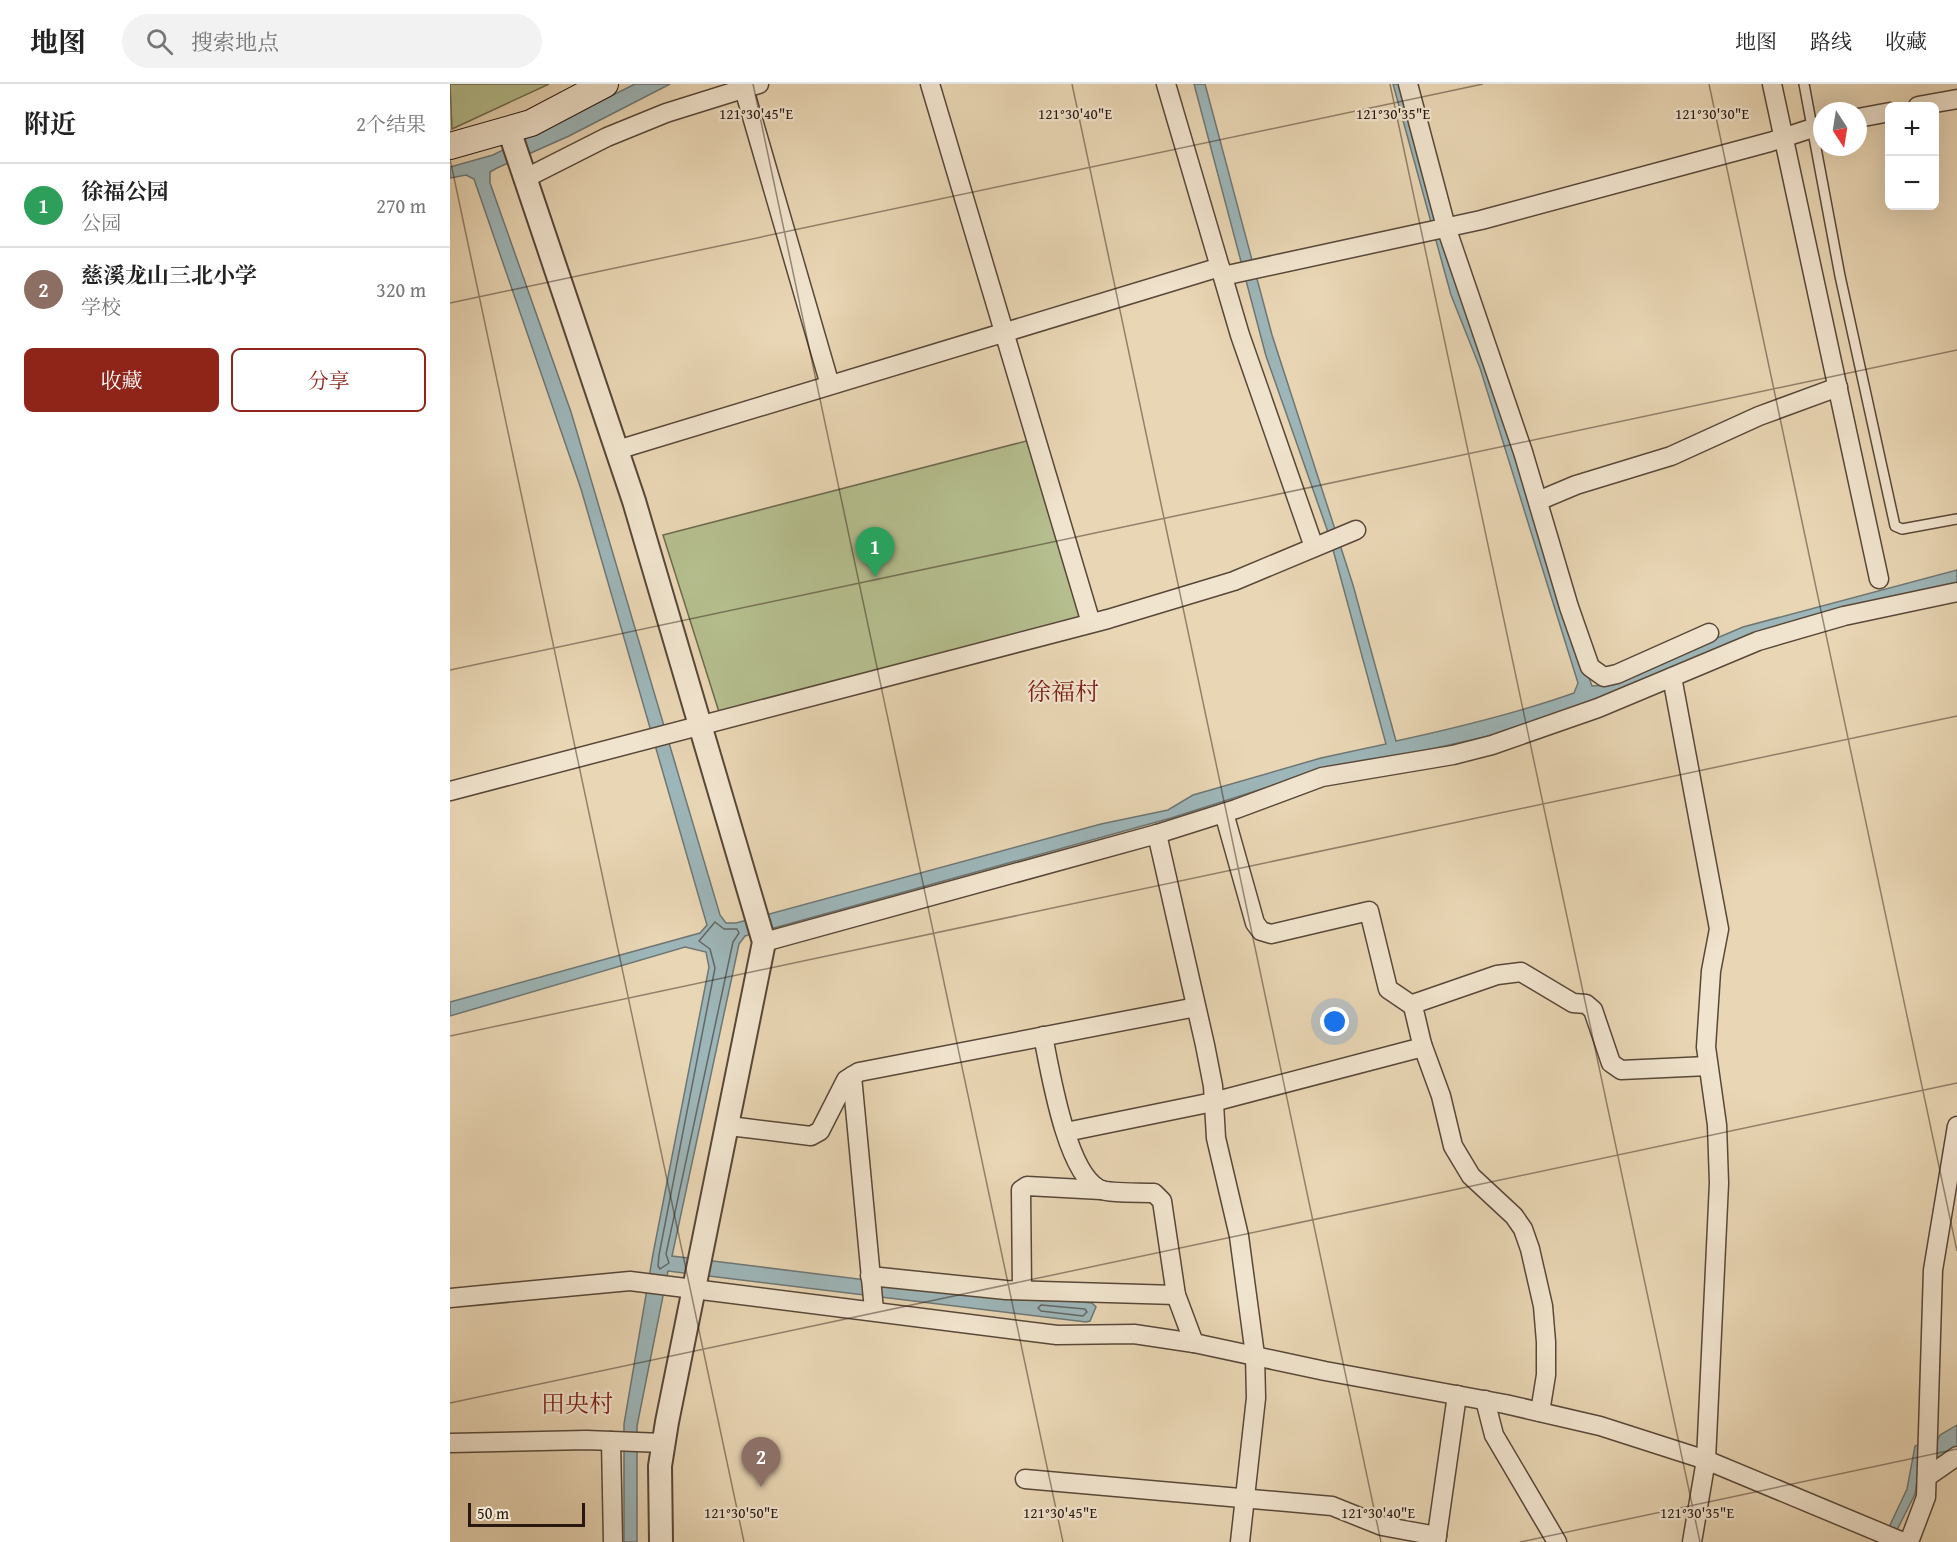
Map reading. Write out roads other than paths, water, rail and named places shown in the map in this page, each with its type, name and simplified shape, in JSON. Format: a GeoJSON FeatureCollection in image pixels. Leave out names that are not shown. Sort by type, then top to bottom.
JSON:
{"type":"FeatureCollection","features":[{"type":"Feature","properties":{"kind":"main road"},"geometry":{"type":"LineString","coordinates":[[450,146],[531,123],[605,84]]}},
{"type":"Feature","properties":{"kind":"street"},"geometry":{"type":"LineString","coordinates":[[930,84],[1091,623]]}},
{"type":"Feature","properties":{"kind":"street"},"geometry":{"type":"LineString","coordinates":[[1166,84],[1240,335],[1314,548]]}},
{"type":"Feature","properties":{"kind":"street"},"geometry":{"type":"LineString","coordinates":[[1408,84],[1446,227],[1538,501],[1569,607],[1590,667],[1604,677],[1617,674],[1709,633]]}},
{"type":"Feature","properties":{"kind":"street"},"geometry":{"type":"LineString","coordinates":[[1772,84],[1879,579]]}},
{"type":"Feature","properties":{"kind":"street"},"geometry":{"type":"LineString","coordinates":[[526,178],[607,137],[666,113],[752,86],[831,385]]}},
{"type":"Feature","properties":{"kind":"street"},"geometry":{"type":"LineString","coordinates":[[1939,102],[1957,99]]}},
{"type":"Feature","properties":{"kind":"street"},"geometry":{"type":"LineString","coordinates":[[1867,116],[1885,113]]}},
{"type":"Feature","properties":{"kind":"street"},"geometry":{"type":"LineString","coordinates":[[617,450],[1004,331],[1222,272],[1446,227],[1813,127]]}},
{"type":"Feature","properties":{"kind":"street"},"geometry":{"type":"LineString","coordinates":[[509,130],[617,450],[764,942],[729,1126],[663,1443],[660,1466],[661,1542]]}},
{"type":"Feature","properties":{"kind":"street"},"geometry":{"type":"LineString","coordinates":[[1538,501],[1576,484],[1671,456],[1759,416],[1838,387]]}},
{"type":"Feature","properties":{"kind":"street"},"geometry":{"type":"LineString","coordinates":[[450,791],[1091,623],[1234,581],[1356,530]]}},
{"type":"Feature","properties":{"kind":"street"},"geometry":{"type":"LineString","coordinates":[[764,942],[1156,834],[1224,813],[1322,777],[1454,755],[1492,745],[1598,708],[1758,641],[1844,616],[1957,592]]}},
{"type":"Feature","properties":{"kind":"street"},"geometry":{"type":"LineString","coordinates":[[1672,677],[1719,929],[1707,1009],[1706,1047],[1717,1125],[1719,1183],[1706,1460],[1692,1542]]}},
{"type":"Feature","properties":{"kind":"street"},"geometry":{"type":"LineString","coordinates":[[1224,813],[1255,923],[1261,931],[1271,934],[1369,911],[1388,989],[1413,1006],[1422,1044],[1441,1095],[1453,1146],[1471,1176],[1514,1216],[1523,1229],[1530,1249],[1543,1306],[1546,1342],[1546,1375],[1540,1412]]}},
{"type":"Feature","properties":{"kind":"street"},"geometry":{"type":"LineString","coordinates":[[1156,834],[1213,1086],[1216,1138],[1239,1236],[1255,1355],[1256,1398],[1240,1542]]}},
{"type":"Feature","properties":{"kind":"street"},"geometry":{"type":"LineString","coordinates":[[1413,1006],[1497,975],[1521,972],[1573,1002],[1586,1004],[1593,1010],[1611,1063],[1621,1070],[1708,1066]]}},
{"type":"Feature","properties":{"kind":"street"},"geometry":{"type":"LineString","coordinates":[[729,1126],[811,1136],[820,1131],[846,1080],[859,1072],[1196,1007]]}},
{"type":"Feature","properties":{"kind":"street"},"geometry":{"type":"LineString","coordinates":[[1043,1036],[1060,1119],[1078,1162],[1092,1183],[1101,1190]]}},
{"type":"Feature","properties":{"kind":"street"},"geometry":{"type":"LineString","coordinates":[[1066,1132],[1213,1102],[1419,1048],[1422,1044]]}},
{"type":"Feature","properties":{"kind":"street"},"geometry":{"type":"LineString","coordinates":[[852,1076],[873,1310]]}},
{"type":"Feature","properties":{"kind":"street"},"geometry":{"type":"LineString","coordinates":[[1909,1542],[1926,1497],[1933,1270],[1957,1126]]}},
{"type":"Feature","properties":{"kind":"street"},"geometry":{"type":"LineString","coordinates":[[1022,1290],[1021,1190],[1027,1186],[1155,1193],[1162,1201],[1176,1295],[1194,1343]]}},
{"type":"Feature","properties":{"kind":"street"},"geometry":{"type":"LineString","coordinates":[[870,1276],[1022,1290],[1176,1295]]}},
{"type":"Feature","properties":{"kind":"street"},"geometry":{"type":"LineString","coordinates":[[450,1298],[630,1281],[696,1287],[1057,1335],[1134,1334],[1194,1343],[1485,1400],[1600,1426],[1706,1460],[1871,1536],[1903,1542]]}},
{"type":"Feature","properties":{"kind":"street"},"geometry":{"type":"LineString","coordinates":[[1025,1479],[1332,1506],[1382,1526],[1437,1539],[1457,1395]]}},
{"type":"Feature","properties":{"kind":"street"},"geometry":{"type":"LineString","coordinates":[[1485,1400],[1494,1436],[1557,1542]]}},
{"type":"Feature","properties":{"kind":"street"},"geometry":{"type":"LineString","coordinates":[[450,1443],[611,1441],[663,1443]]}},
{"type":"Feature","properties":{"kind":"street"},"geometry":{"type":"LineString","coordinates":[[611,1441],[612,1542]]}},
{"type":"Feature","properties":{"kind":"street"},"geometry":{"type":"LineString","coordinates":[[1927,1477],[1957,1456]]}},
{"type":"Feature","properties":{"kind":"lane"},"geometry":{"type":"LineString","coordinates":[[1804,84],[1813,113]]}},
{"type":"Feature","properties":{"kind":"lane"},"geometry":{"type":"LineString","coordinates":[[1822,156],[1840,276],[1895,526],[1902,530],[1957,519]]}},
{"type":"Feature","properties":{"kind":"water"},"geometry":{"type":"Polygon","coordinates":[[[635,84],[670,84],[569,136],[497,168],[490,172],[490,183],[571,412],[720,915],[726,923],[736,923],[1101,824],[1168,810],[1193,795],[1321,758],[1386,744],[1329,535],[1266,356],[1194,84],[1205,84],[1272,335],[1353,585],[1396,741],[1552,701],[1574,693],[1578,683],[1480,368],[1451,295],[1393,84],[1400,84],[1559,593],[1592,686],[1606,685],[1743,627],[1957,570],[1957,584],[1732,643],[1587,703],[1499,734],[1290,780],[1171,818],[745,936],[739,944],[672,1256],[931,1288],[1092,1303],[1096,1307],[1090,1321],[1086,1322],[668,1271],[637,1426],[637,1542],[624,1542],[624,1424],[653,1254],[709,967],[706,952],[685,947],[450,1016],[450,1002],[700,933],[707,925],[581,489],[474,179],[466,175],[450,178],[450,167],[493,155],[635,84]]]}},
{"type":"Feature","properties":{"kind":"water"},"geometry":{"type":"Polygon","coordinates":[[[1957,1425],[1957,1449],[1933,1460],[1918,1474],[1915,1494],[1891,1542],[1882,1542],[1907,1489],[1915,1446],[1938,1439],[1940,1435],[1957,1425]]]}},
{"type":"Feature","properties":{"kind":"place","name":"徐福公园"},"geometry":{"type":"Point","coordinates":[875,577]}},
{"type":"Feature","properties":{"kind":"place","name":"慈溪龙山三北小学"},"geometry":{"type":"Point","coordinates":[761,1487]}},
{"type":"Feature","properties":{"kind":"district","name":"徐福村"},"geometry":{"type":"Point","coordinates":[1063,692]}},
{"type":"Feature","properties":{"kind":"district","name":"田央村"},"geometry":{"type":"Point","coordinates":[577,1404]}}]}
